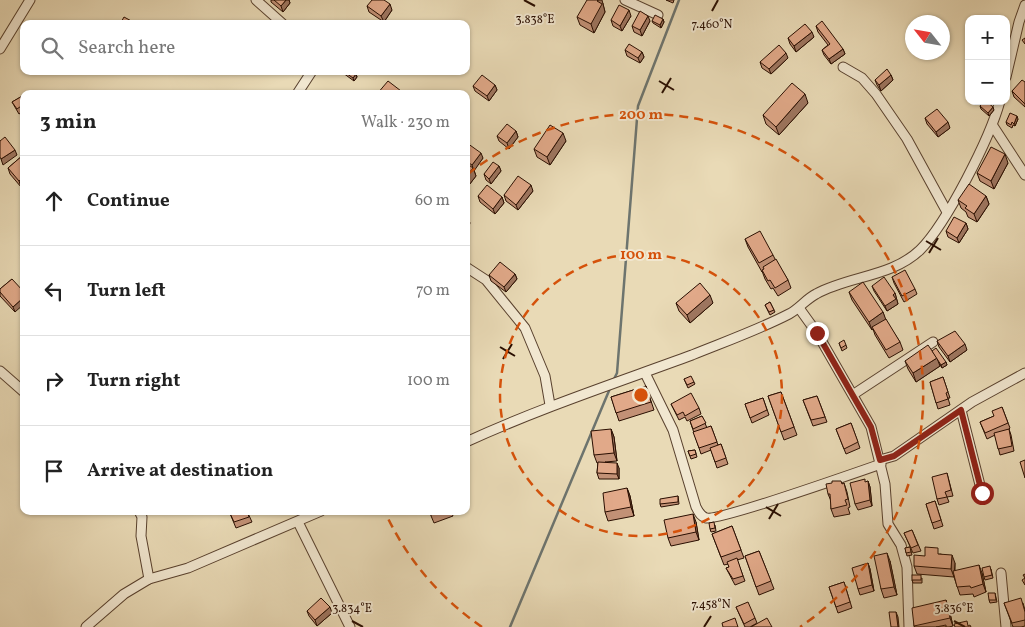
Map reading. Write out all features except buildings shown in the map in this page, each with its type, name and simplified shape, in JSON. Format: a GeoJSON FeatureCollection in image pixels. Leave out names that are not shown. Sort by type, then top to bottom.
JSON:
{"type":"FeatureCollection","features":[{"type":"Feature","properties":{"kind":"street"},"geometry":{"type":"LineString","coordinates":[[0,49],[30,0]]}},
{"type":"Feature","properties":{"kind":"street"},"geometry":{"type":"LineString","coordinates":[[256,0],[278,20]]}},
{"type":"Feature","properties":{"kind":"street"},"geometry":{"type":"LineString","coordinates":[[625,0],[658,15]]}},
{"type":"Feature","properties":{"kind":"street"},"geometry":{"type":"LineString","coordinates":[[1010,60],[1018,22],[1025,5]]}},
{"type":"Feature","properties":{"kind":"street"},"geometry":{"type":"LineString","coordinates":[[843,67],[862,78],[876,94],[907,139],[947,212]]}},
{"type":"Feature","properties":{"kind":"street"},"geometry":{"type":"LineString","coordinates":[[300,90],[309,75]]}},
{"type":"Feature","properties":{"kind":"street"},"geometry":{"type":"LineString","coordinates":[[470,440],[550,405],[645,373],[751,332],[799,308],[815,294],[901,263],[919,251],[947,212],[993,126],[999,105]]}},
{"type":"Feature","properties":{"kind":"street"},"geometry":{"type":"LineString","coordinates":[[993,126],[1025,174]]}},
{"type":"Feature","properties":{"kind":"street"},"geometry":{"type":"LineString","coordinates":[[470,270],[486,280],[525,328],[545,376],[550,405]]}},
{"type":"Feature","properties":{"kind":"street"},"geometry":{"type":"LineString","coordinates":[[799,308],[817,333],[854,394],[871,427],[880,462],[888,524],[901,546],[907,567],[908,627]]}},
{"type":"Feature","properties":{"kind":"street"},"geometry":{"type":"LineString","coordinates":[[854,394],[933,342]]}},
{"type":"Feature","properties":{"kind":"street"},"geometry":{"type":"LineString","coordinates":[[0,371],[20,388]]}},
{"type":"Feature","properties":{"kind":"street"},"geometry":{"type":"LineString","coordinates":[[645,373],[673,430],[696,507],[700,515],[707,518],[718,517],[894,456],[961,410],[996,388],[1025,373]]}},
{"type":"Feature","properties":{"kind":"street"},"geometry":{"type":"LineString","coordinates":[[961,410],[982,493]]}},
{"type":"Feature","properties":{"kind":"street"},"geometry":{"type":"LineString","coordinates":[[141,515],[141,536],[149,579]]}},
{"type":"Feature","properties":{"kind":"street"},"geometry":{"type":"LineString","coordinates":[[86,627],[124,594],[149,579],[188,568],[313,515]]}},
{"type":"Feature","properties":{"kind":"street"},"geometry":{"type":"LineString","coordinates":[[298,522],[332,587]]}},
{"type":"Feature","properties":{"kind":"street"},"geometry":{"type":"LineString","coordinates":[[298,522],[350,627]]}},
{"type":"Feature","properties":{"kind":"street"},"geometry":{"type":"LineString","coordinates":[[1001,573],[1006,627]]}},
{"type":"Feature","properties":{"kind":"waterway"},"geometry":{"type":"LineString","coordinates":[[613,381],[617,373],[638,106],[679,0]]}},
{"type":"Feature","properties":{"kind":"waterway"},"geometry":{"type":"LineString","coordinates":[[510,627],[611,386]]}},
{"type":"Feature","properties":{"kind":"route"},"geometry":{"type":"LineString","coordinates":[[817,333],[854,394],[871,427],[880,460],[894,456],[961,410],[982,493]]}}]}
